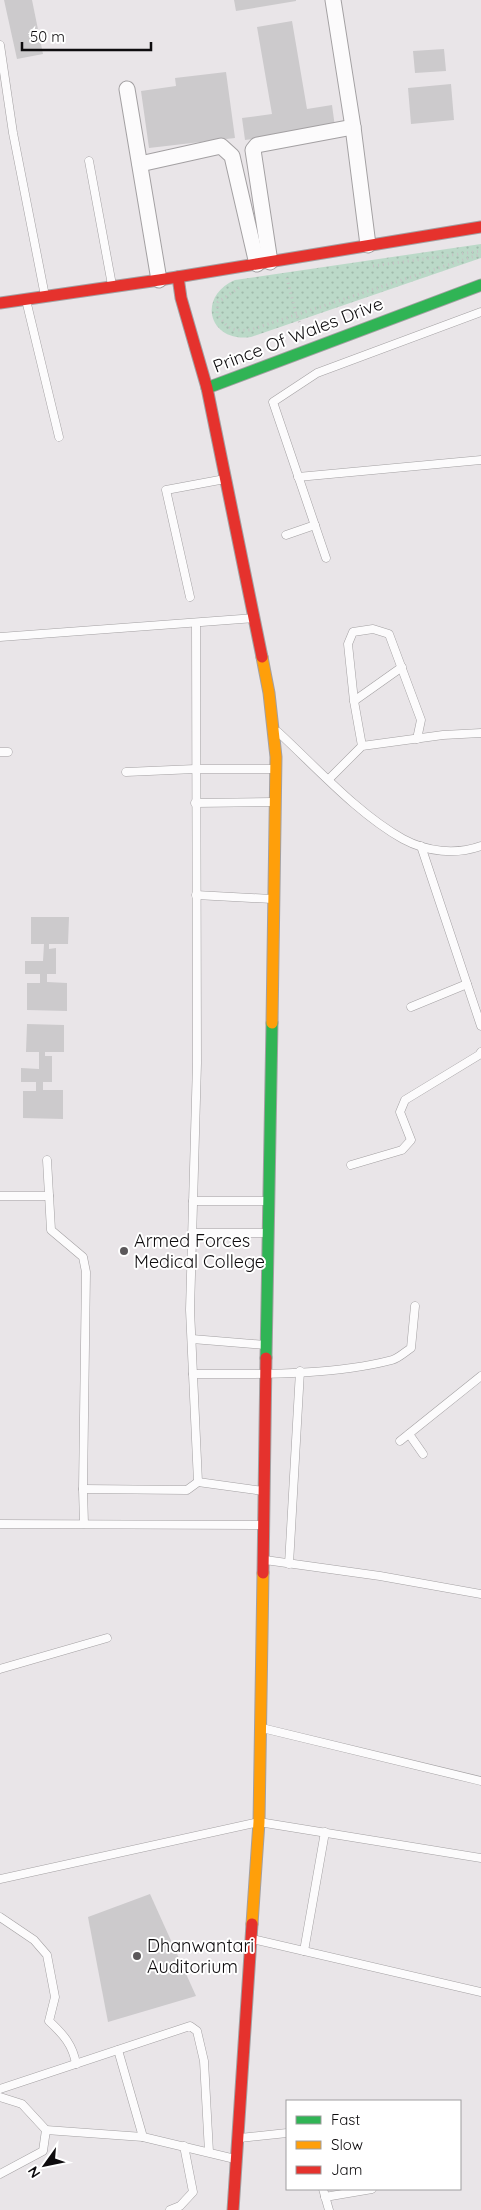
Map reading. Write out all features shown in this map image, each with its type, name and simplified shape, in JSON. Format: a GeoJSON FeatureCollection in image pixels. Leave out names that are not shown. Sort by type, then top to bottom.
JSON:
{"type":"FeatureCollection","features":[{"type":"Feature","properties":{"kind":"street"},"geometry":{"type":"LineString","coordinates":[[334,0],[368,245]]}},
{"type":"Feature","properties":{"kind":"street"},"geometry":{"type":"LineString","coordinates":[[127,89],[159,280]]}},
{"type":"Feature","properties":{"kind":"street"},"geometry":{"type":"LineString","coordinates":[[263,263],[252,150],[257,145],[353,127]]}},
{"type":"Feature","properties":{"kind":"street"},"geometry":{"type":"LineString","coordinates":[[140,164],[221,146],[232,156],[263,263]]}},
{"type":"Feature","properties":{"kind":"street"},"geometry":{"type":"LineString","coordinates":[[0,303],[45,298],[178,277],[481,227]]}},
{"type":"Feature","properties":{"kind":"street","name":"Prince Of Wales Drive"},"geometry":{"type":"LineString","coordinates":[[178,277],[181,298],[207,388],[481,285]]}},
{"type":"Feature","properties":{"kind":"street"},"geometry":{"type":"LineString","coordinates":[[207,388],[270,693],[275,769],[259,1822],[233,2210]]}},
{"type":"Feature","properties":{"kind":"lane"},"geometry":{"type":"LineString","coordinates":[[0,45],[13,133],[45,298]]}},
{"type":"Feature","properties":{"kind":"lane"},"geometry":{"type":"LineString","coordinates":[[89,161],[113,287]]}},
{"type":"Feature","properties":{"kind":"lane"},"geometry":{"type":"LineString","coordinates":[[26,300],[59,436]]}},
{"type":"Feature","properties":{"kind":"lane"},"geometry":{"type":"LineString","coordinates":[[326,558],[273,402],[317,373],[481,312]]}},
{"type":"Feature","properties":{"kind":"lane"},"geometry":{"type":"LineString","coordinates":[[298,477],[481,460]]}},
{"type":"Feature","properties":{"kind":"lane"},"geometry":{"type":"LineString","coordinates":[[190,597],[166,490],[226,479]]}},
{"type":"Feature","properties":{"kind":"lane"},"geometry":{"type":"LineString","coordinates":[[286,535],[315,525]]}},
{"type":"Feature","properties":{"kind":"lane"},"geometry":{"type":"LineString","coordinates":[[0,637],[254,618]]}},
{"type":"Feature","properties":{"kind":"lane"},"geometry":{"type":"LineString","coordinates":[[196,623],[197,1063],[192,1233],[192,1339],[198,1482]]}},
{"type":"Feature","properties":{"kind":"lane"},"geometry":{"type":"LineString","coordinates":[[362,746],[354,702],[348,644],[353,632],[373,629],[389,634],[421,720],[417,739]]}},
{"type":"Feature","properties":{"kind":"lane"},"geometry":{"type":"LineString","coordinates":[[354,702],[402,667]]}},
{"type":"Feature","properties":{"kind":"lane"},"geometry":{"type":"LineString","coordinates":[[273,727],[364,810],[404,839],[431,849],[466,852],[481,846]]}},
{"type":"Feature","properties":{"kind":"lane"},"geometry":{"type":"LineString","coordinates":[[329,779],[362,746],[481,733]]}},
{"type":"Feature","properties":{"kind":"lane"},"geometry":{"type":"LineString","coordinates":[[126,772],[195,769],[275,769]]}},
{"type":"Feature","properties":{"kind":"lane"},"geometry":{"type":"LineString","coordinates":[[195,803],[275,802]]}},
{"type":"Feature","properties":{"kind":"lane"},"geometry":{"type":"LineString","coordinates":[[422,846],[481,1026]]}},
{"type":"Feature","properties":{"kind":"lane"},"geometry":{"type":"LineString","coordinates":[[196,894],[274,899]]}},
{"type":"Feature","properties":{"kind":"lane"},"geometry":{"type":"LineString","coordinates":[[411,1007],[467,984]]}},
{"type":"Feature","properties":{"kind":"lane"},"geometry":{"type":"LineString","coordinates":[[351,1165],[402,1150],[411,1140],[400,1112],[405,1100],[480,1055],[481,1052]]}},
{"type":"Feature","properties":{"kind":"lane"},"geometry":{"type":"LineString","coordinates":[[47,1160],[51,1230],[82,1257],[86,1272],[84,1524]]}},
{"type":"Feature","properties":{"kind":"lane"},"geometry":{"type":"LineString","coordinates":[[0,1196],[49,1196]]}},
{"type":"Feature","properties":{"kind":"lane"},"geometry":{"type":"LineString","coordinates":[[193,1201],[269,1201]]}},
{"type":"Feature","properties":{"kind":"lane"},"geometry":{"type":"LineString","coordinates":[[192,1233],[269,1232]]}},
{"type":"Feature","properties":{"kind":"lane"},"geometry":{"type":"LineString","coordinates":[[193,1374],[267,1374],[331,1369],[394,1360],[411,1348],[415,1306]]}},
{"type":"Feature","properties":{"kind":"lane"},"geometry":{"type":"LineString","coordinates":[[192,1339],[267,1345]]}},
{"type":"Feature","properties":{"kind":"lane"},"geometry":{"type":"LineString","coordinates":[[289,1564],[300,1371]]}},
{"type":"Feature","properties":{"kind":"lane"},"geometry":{"type":"LineString","coordinates":[[400,1441],[481,1376]]}},
{"type":"Feature","properties":{"kind":"lane"},"geometry":{"type":"LineString","coordinates":[[409,1434],[423,1454]]}},
{"type":"Feature","properties":{"kind":"lane"},"geometry":{"type":"LineString","coordinates":[[83,1489],[187,1490],[198,1482],[265,1491]]}},
{"type":"Feature","properties":{"kind":"lane"},"geometry":{"type":"LineString","coordinates":[[0,1524],[265,1525]]}},
{"type":"Feature","properties":{"kind":"lane"},"geometry":{"type":"LineString","coordinates":[[263,1560],[380,1576],[481,1594]]}},
{"type":"Feature","properties":{"kind":"lane"},"geometry":{"type":"LineString","coordinates":[[0,1669],[107,1638]]}},
{"type":"Feature","properties":{"kind":"lane"},"geometry":{"type":"LineString","coordinates":[[259,1728],[481,1780]]}},
{"type":"Feature","properties":{"kind":"lane"},"geometry":{"type":"LineString","coordinates":[[0,1878],[259,1822],[481,1858]]}},
{"type":"Feature","properties":{"kind":"lane"},"geometry":{"type":"LineString","coordinates":[[304,1951],[325,1832]]}},
{"type":"Feature","properties":{"kind":"lane"},"geometry":{"type":"LineString","coordinates":[[0,1917],[34,1940],[47,1955],[55,1998],[49,2021],[63,2033],[74,2051],[76,2064]]}},
{"type":"Feature","properties":{"kind":"lane"},"geometry":{"type":"LineString","coordinates":[[251,1938],[481,1992]]}},
{"type":"Feature","properties":{"kind":"lane"},"geometry":{"type":"LineString","coordinates":[[0,2088],[190,2026],[196,2031],[204,2061],[209,2152]]}},
{"type":"Feature","properties":{"kind":"lane"},"geometry":{"type":"LineString","coordinates":[[118,2050],[143,2137]]}},
{"type":"Feature","properties":{"kind":"lane"},"geometry":{"type":"LineString","coordinates":[[0,2097],[22,2104],[46,2130],[143,2137],[237,2159]]}},
{"type":"Feature","properties":{"kind":"lane"},"geometry":{"type":"LineString","coordinates":[[0,2174],[44,2152],[46,2130]]}},
{"type":"Feature","properties":{"kind":"lane"},"geometry":{"type":"LineString","coordinates":[[238,2138],[286,2133]]}},
{"type":"Feature","properties":{"kind":"lane"},"geometry":{"type":"LineString","coordinates":[[170,2210],[180,2206],[193,2192],[184,2146]]}},
{"type":"Feature","properties":{"kind":"lane"},"geometry":{"type":"LineString","coordinates":[[323,2190],[329,2210]]}},
{"type":"Feature","properties":{"kind":"lane"},"geometry":{"type":"LineString","coordinates":[[325,2197],[366,2190]]}},
{"type":"Feature","properties":{"kind":"path"},"geometry":{"type":"LineString","coordinates":[[366,267],[481,252]]}},
{"type":"Feature","properties":{"kind":"path"},"geometry":{"type":"LineString","coordinates":[[247,285],[232,290],[218,302],[217,313],[227,328],[236,331],[250,330],[481,252]]}},
{"type":"Feature","properties":{"kind":"path"},"geometry":{"type":"LineString","coordinates":[[279,279],[297,276]]}},
{"type":"Feature","properties":{"kind":"path"},"geometry":{"type":"LineString","coordinates":[[287,278],[296,314]]}},
{"type":"Feature","properties":{"kind":"green space"},"geometry":{"type":"Polygon","coordinates":[[[481,244],[481,258],[251,337],[237,337],[225,333],[217,326],[213,317],[212,307],[215,297],[223,288],[235,280],[481,244]]]}},
{"type":"Feature","properties":{"kind":"building"},"geometry":{"type":"Polygon","coordinates":[[[4,0],[32,0],[43,54],[17,59],[4,0]]]}},
{"type":"Feature","properties":{"kind":"building"},"geometry":{"type":"Polygon","coordinates":[[[234,0],[296,0],[296,1],[236,11],[234,0]]]}},
{"type":"Feature","properties":{"kind":"building"},"geometry":{"type":"Polygon","coordinates":[[[292,21],[307,109],[332,105],[335,127],[245,140],[242,118],[272,114],[257,27],[292,21]]]}},
{"type":"Feature","properties":{"kind":"building"},"geometry":{"type":"Polygon","coordinates":[[[444,49],[446,71],[415,73],[413,51],[444,49]]]}},
{"type":"Feature","properties":{"kind":"building"},"geometry":{"type":"Polygon","coordinates":[[[226,72],[235,138],[149,148],[141,91],[176,86],[175,78],[226,72]]]}},
{"type":"Feature","properties":{"kind":"building"},"geometry":{"type":"Polygon","coordinates":[[[451,84],[454,120],[411,124],[408,88],[451,84]]]}},
{"type":"Feature","properties":{"kind":"building"},"geometry":{"type":"Polygon","coordinates":[[[31,917],[69,917],[68,944],[49,944],[49,949],[56,948],[56,974],[47,974],[47,982],[67,983],[67,1011],[27,1010],[27,983],[40,983],[40,974],[25,974],[25,961],[43,961],[44,944],[31,944],[31,917]]]}},
{"type":"Feature","properties":{"kind":"building"},"geometry":{"type":"Polygon","coordinates":[[[27,1024],[64,1025],[64,1052],[45,1052],[45,1056],[52,1056],[52,1082],[43,1082],[43,1090],[63,1090],[63,1119],[23,1118],[23,1091],[36,1091],[36,1082],[21,1082],[21,1068],[39,1069],[39,1052],[26,1052],[27,1024]]]}},
{"type":"Feature","properties":{"kind":"building","name":"Dhanwantari Auditorium"},"geometry":{"type":"Polygon","coordinates":[[[150,1894],[196,1996],[108,2022],[88,1917],[150,1894]]]}},
{"type":"Feature","properties":{"kind":"traffic: fast"},"geometry":{"type":"LineString","coordinates":[[207,388],[481,285]]}},
{"type":"Feature","properties":{"kind":"traffic: fast"},"geometry":{"type":"LineString","coordinates":[[266,1358],[272,1023]]}},
{"type":"Feature","properties":{"kind":"traffic: slow"},"geometry":{"type":"LineString","coordinates":[[262,657],[269,693],[276,757],[272,1023]]}},
{"type":"Feature","properties":{"kind":"traffic: slow"},"geometry":{"type":"LineString","coordinates":[[252,1924],[259,1822],[263,1573]]}},
{"type":"Feature","properties":{"kind":"traffic: jam"},"geometry":{"type":"LineString","coordinates":[[0,303],[159,280],[481,227]]}},
{"type":"Feature","properties":{"kind":"traffic: jam"},"geometry":{"type":"LineString","coordinates":[[178,277],[181,298],[207,388],[262,657]]}},
{"type":"Feature","properties":{"kind":"traffic: jam"},"geometry":{"type":"LineString","coordinates":[[263,1573],[266,1358]]}},
{"type":"Feature","properties":{"kind":"traffic: jam"},"geometry":{"type":"LineString","coordinates":[[233,2210],[252,1924]]}},
{"type":"Feature","properties":{"kind":"place","name":"Armed Forces Medical College"},"geometry":{"type":"Point","coordinates":[124,1251]}},
{"type":"Feature","properties":{"kind":"place","name":"Dhanwantari Auditorium"},"geometry":{"type":"Point","coordinates":[137,1956]}}]}
